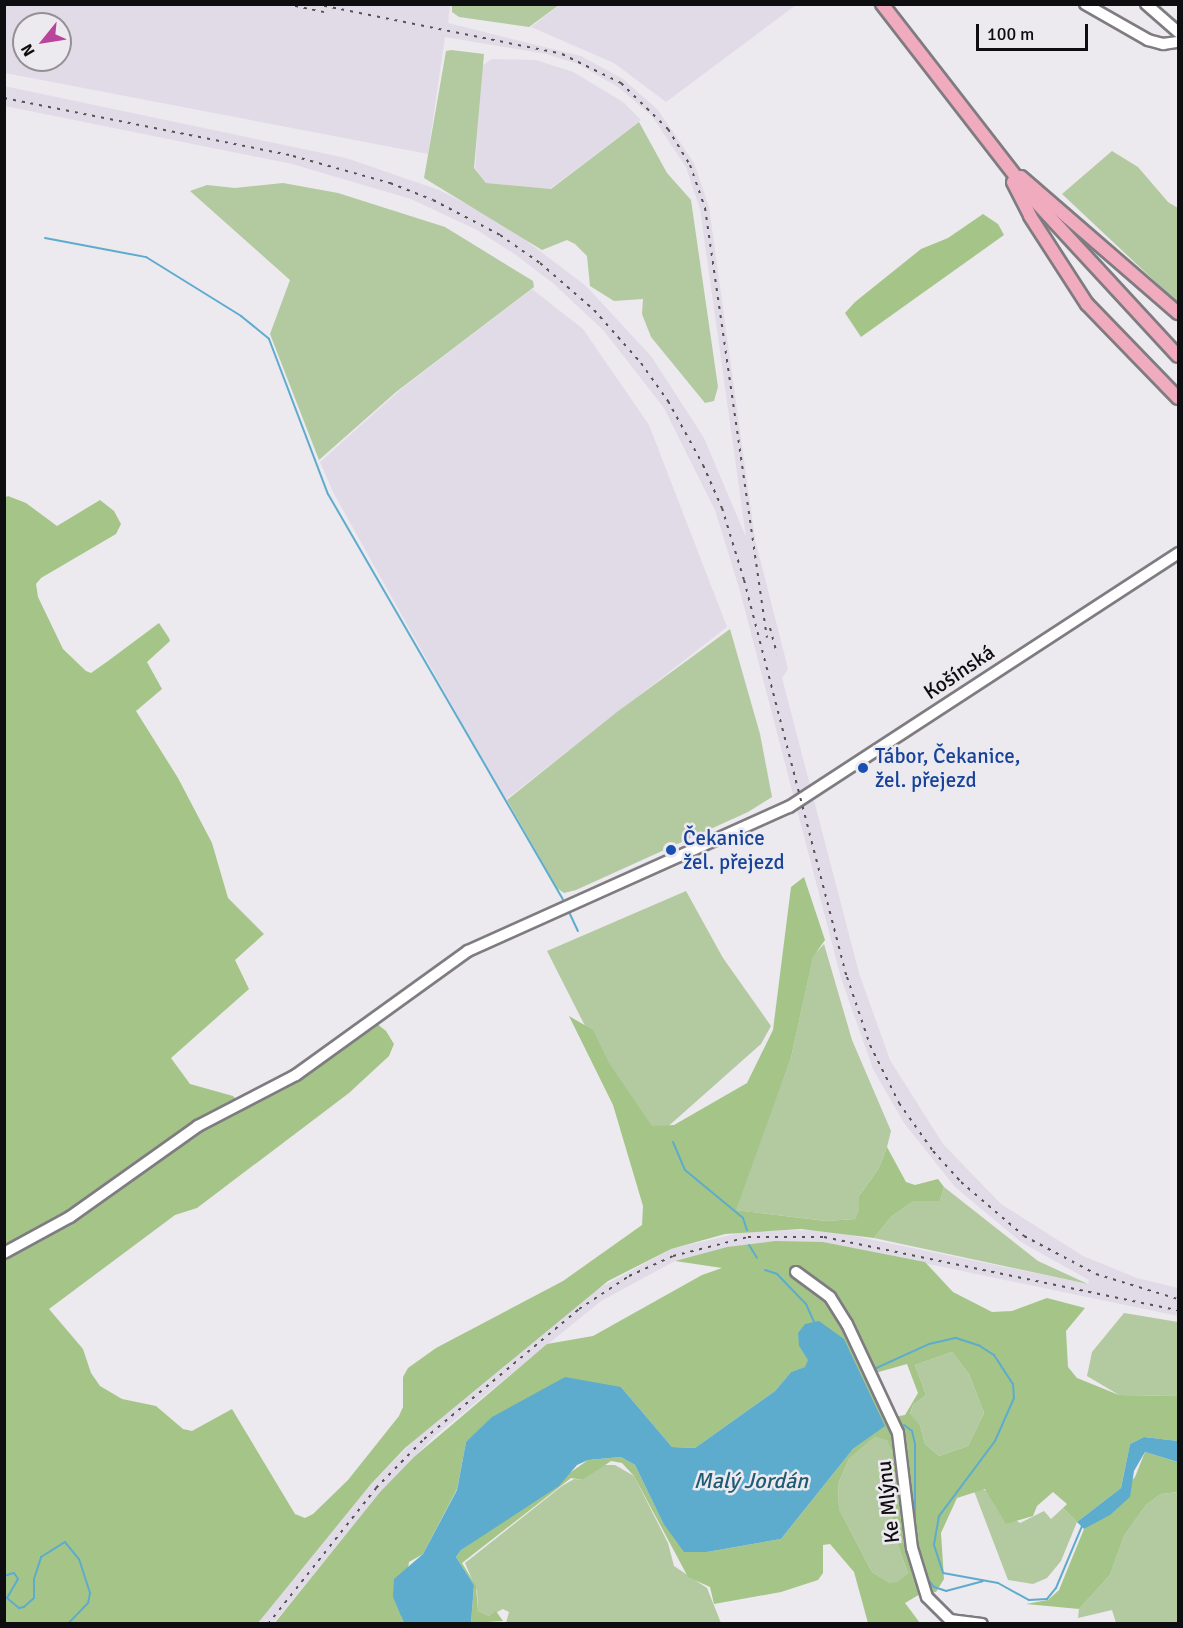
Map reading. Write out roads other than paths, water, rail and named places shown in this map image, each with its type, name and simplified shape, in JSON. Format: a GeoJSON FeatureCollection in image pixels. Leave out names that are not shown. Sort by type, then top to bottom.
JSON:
{"type":"FeatureCollection","features":[{"type":"Feature","properties":{"kind":"main road"},"geometry":{"type":"LineString","coordinates":[[882,4],[1004,164],[1096,271],[1179,356]]}},
{"type":"Feature","properties":{"kind":"main road"},"geometry":{"type":"LineString","coordinates":[[1004,164],[1058,205],[1179,314]]}},
{"type":"Feature","properties":{"kind":"main road"},"geometry":{"type":"LineString","coordinates":[[1004,164],[1030,216],[1077,291],[1106,326],[1179,398]]}},
{"type":"Feature","properties":{"kind":"street"},"geometry":{"type":"LineString","coordinates":[[1085,4],[1148,40],[1162,44],[1179,42]]}},
{"type":"Feature","properties":{"kind":"street"},"geometry":{"type":"LineString","coordinates":[[1146,4],[1179,32]]}},
{"type":"Feature","properties":{"kind":"street","name":"Košínská"},"geometry":{"type":"LineString","coordinates":[[4,1253],[70,1217],[198,1126],[296,1075],[468,951],[761,822],[806,797],[1179,553]]}},
{"type":"Feature","properties":{"kind":"street","name":"Ke Mlýnu"},"geometry":{"type":"LineString","coordinates":[[796,1272],[830,1297],[860,1345],[902,1448],[912,1548],[927,1597],[950,1620],[982,1623]]}},
{"type":"Feature","properties":{"kind":"water","name":"Malý Jordán"},"geometry":{"type":"Polygon","coordinates":[[[819,1321],[844,1339],[885,1426],[853,1449],[781,1539],[707,1552],[684,1552],[663,1523],[635,1465],[621,1457],[588,1460],[577,1465],[559,1486],[461,1550],[456,1557],[474,1585],[471,1623],[404,1623],[393,1597],[394,1579],[423,1554],[457,1490],[466,1442],[492,1417],[565,1377],[621,1387],[672,1447],[695,1448],[775,1391],[791,1372],[805,1367],[808,1360],[799,1346],[798,1333],[805,1324],[819,1321]]]}},
{"type":"Feature","properties":{"kind":"water"},"geometry":{"type":"Polygon","coordinates":[[[1144,1437],[1178,1441],[1178,1462],[1145,1452],[1134,1471],[1130,1497],[1110,1515],[1084,1529],[1077,1522],[1121,1488],[1130,1444],[1144,1437]]]}},
{"type":"Feature","properties":{"kind":"waterway"},"geometry":{"type":"LineString","coordinates":[[45,238],[146,257],[241,316],[269,339],[328,494],[563,899]]}},
{"type":"Feature","properties":{"kind":"waterway"},"geometry":{"type":"LineString","coordinates":[[569,912],[578,931]]}},
{"type":"Feature","properties":{"kind":"waterway"},"geometry":{"type":"LineString","coordinates":[[673,1142],[685,1170],[743,1218],[747,1230]]}},
{"type":"Feature","properties":{"kind":"waterway"},"geometry":{"type":"LineString","coordinates":[[749,1245],[757,1258]]}},
{"type":"Feature","properties":{"kind":"waterway"},"geometry":{"type":"LineString","coordinates":[[765,1270],[777,1274],[806,1304],[814,1322]]}},
{"type":"Feature","properties":{"kind":"waterway"},"geometry":{"type":"LineString","coordinates":[[872,1370],[929,1344],[956,1338],[980,1346],[994,1355],[1013,1384],[1014,1398],[995,1441],[939,1516],[934,1545],[943,1573],[998,1583],[1029,1600],[1047,1599],[1056,1588],[1082,1526]]}},
{"type":"Feature","properties":{"kind":"waterway"},"geometry":{"type":"LineString","coordinates":[[904,1425],[912,1431],[915,1444],[915,1534]]}},
{"type":"Feature","properties":{"kind":"waterway"},"geometry":{"type":"LineString","coordinates":[[916,1540],[918,1552]]}},
{"type":"Feature","properties":{"kind":"waterway"},"geometry":{"type":"LineString","coordinates":[[4,1576],[14,1573],[18,1579],[7,1598],[19,1608],[24,1607],[34,1598],[34,1579],[41,1557],[65,1542],[79,1559],[90,1593],[88,1603],[68,1624]]}},
{"type":"Feature","properties":{"kind":"waterway"},"geometry":{"type":"LineString","coordinates":[[926,1577],[934,1587],[946,1591],[983,1581]]}},
{"type":"Feature","properties":{"kind":"railway"},"geometry":{"type":"LineString","coordinates":[[286,4],[324,12]]}},
{"type":"Feature","properties":{"kind":"railway"},"geometry":{"type":"LineString","coordinates":[[315,4],[562,54],[621,83],[668,129],[690,165],[705,208],[767,638]]}},
{"type":"Feature","properties":{"kind":"railway"},"geometry":{"type":"LineString","coordinates":[[4,98],[293,156],[390,183],[433,200],[500,235],[540,263],[594,310],[641,363],[668,401],[703,465],[722,508],[744,580],[847,977],[870,1045],[899,1103],[933,1151],[961,1182],[1024,1236],[1096,1274],[1178,1299]]}},
{"type":"Feature","properties":{"kind":"railway"},"geometry":{"type":"LineString","coordinates":[[770,628],[777,654]]}},
{"type":"Feature","properties":{"kind":"railway"},"geometry":{"type":"LineString","coordinates":[[268,1624],[376,1488],[424,1439],[579,1309],[629,1276],[673,1256],[748,1237],[824,1237],[1178,1310]]}},
{"type":"Feature","properties":{"kind":"place","name":"Tábor, Čekanice, žel. přejezd"},"geometry":{"type":"Point","coordinates":[863,768]}},
{"type":"Feature","properties":{"kind":"place","name":"Čekanice žel. přejezd"},"geometry":{"type":"Point","coordinates":[671,850]}}]}
